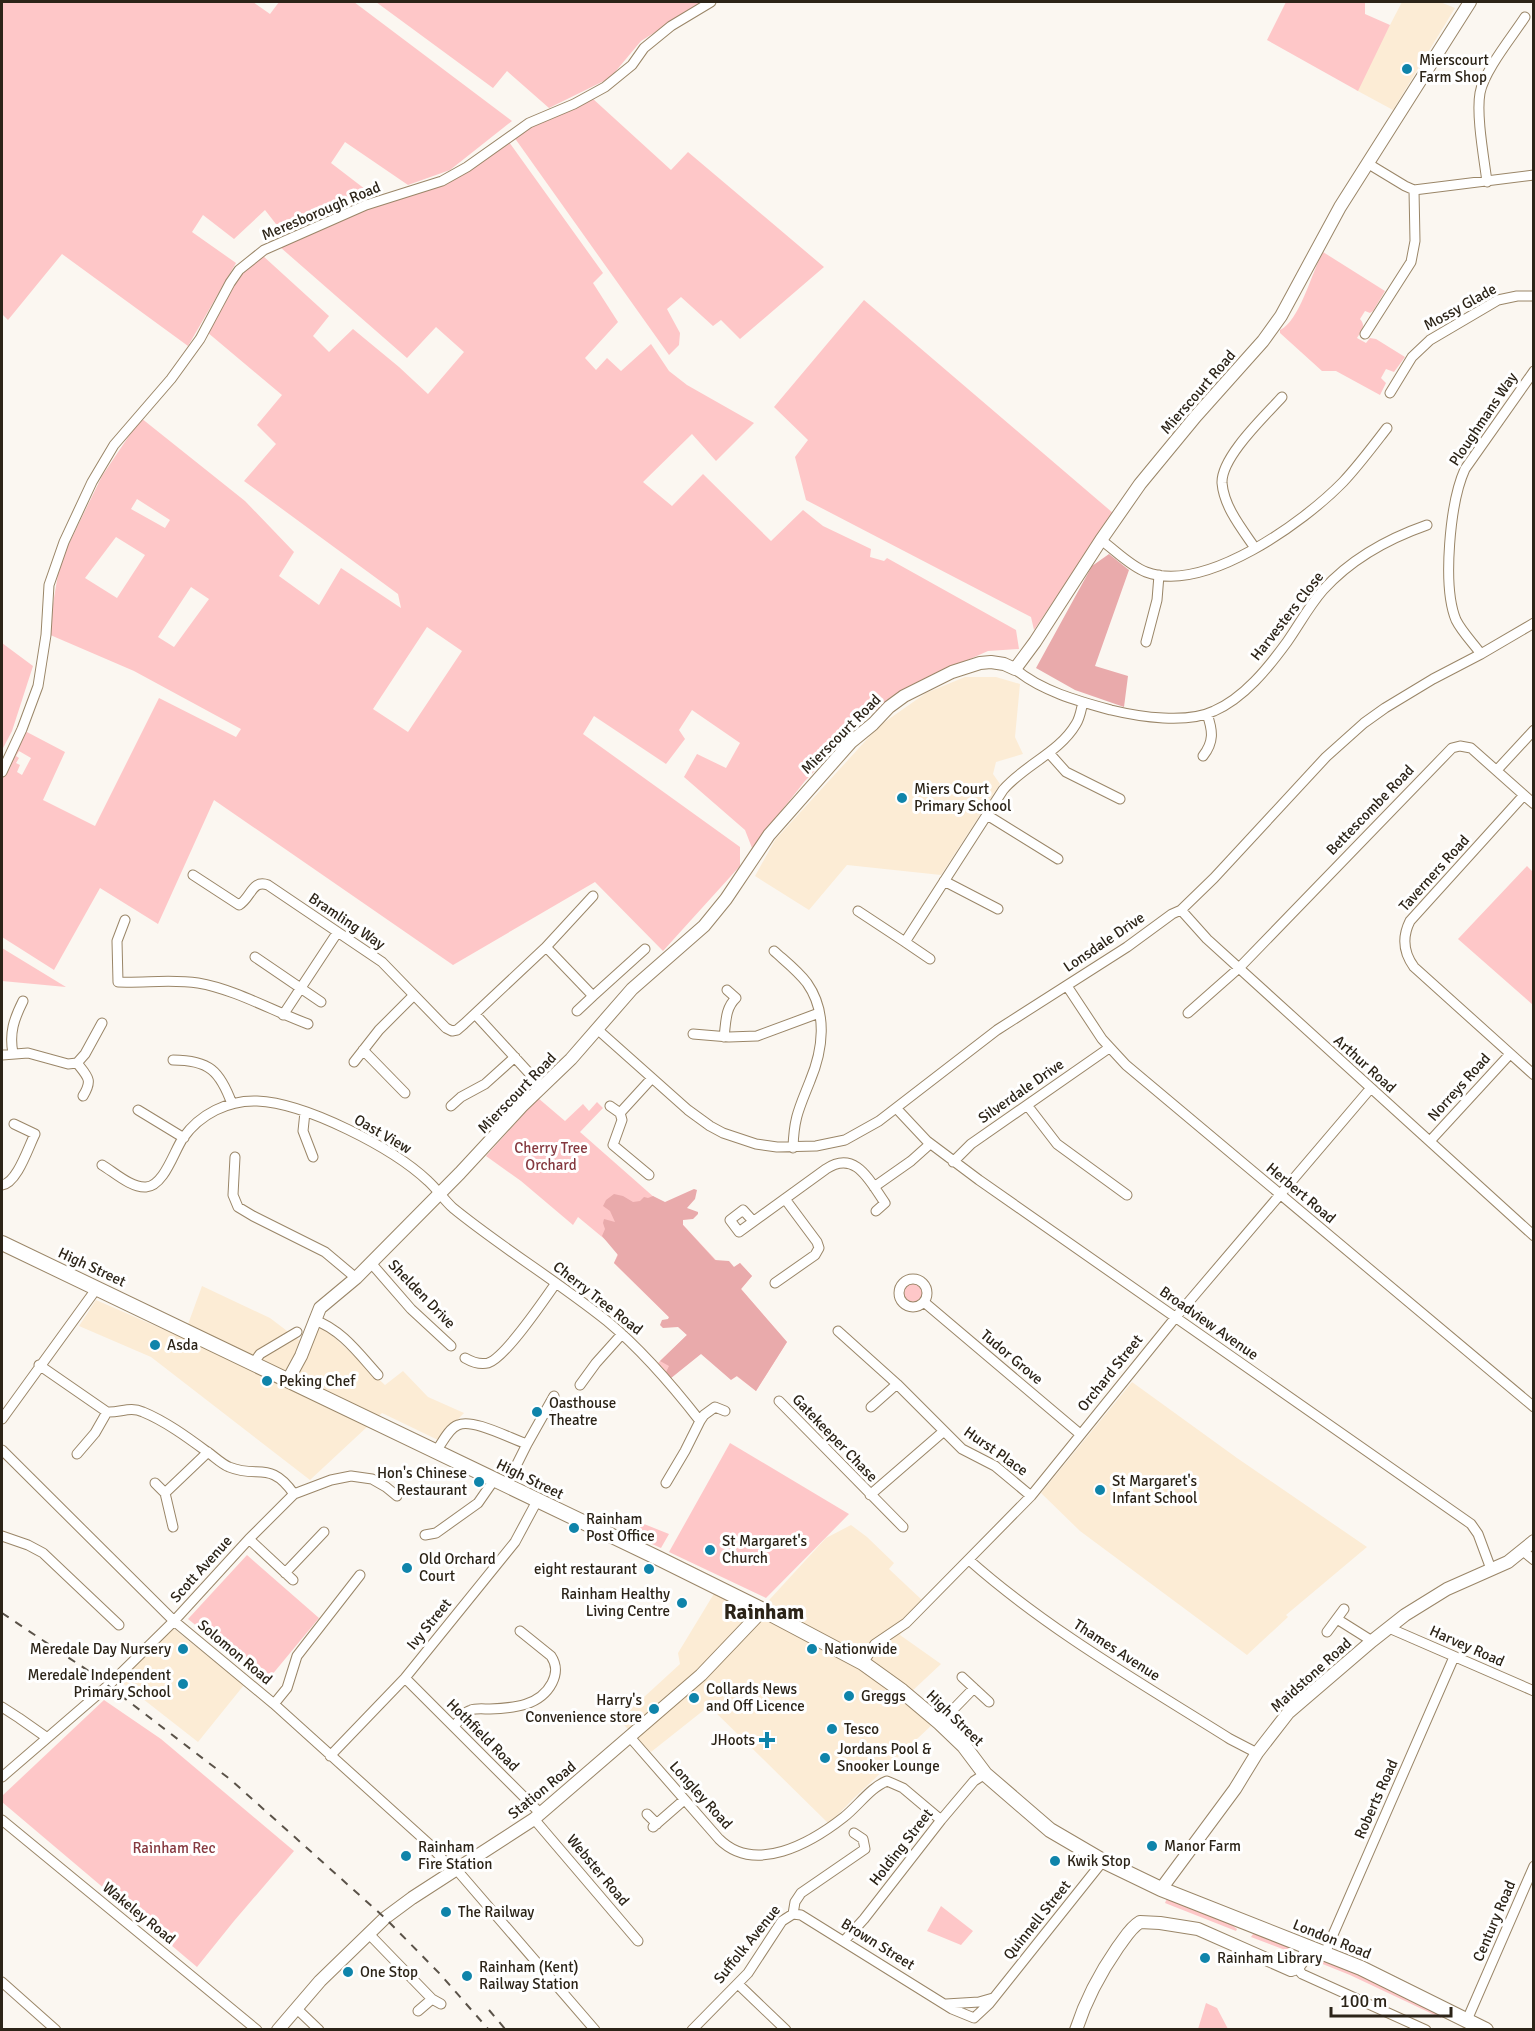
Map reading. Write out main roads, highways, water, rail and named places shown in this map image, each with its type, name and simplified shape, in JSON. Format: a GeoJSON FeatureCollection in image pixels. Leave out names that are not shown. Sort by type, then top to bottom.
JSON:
{"type":"FeatureCollection","features":[{"type":"Feature","properties":{"kind":"main road","name":"High Street"},"geometry":{"type":"LineString","coordinates":[[2,1243],[436,1450],[763,1610],[863,1663],[902,1691],[940,1723],[964,1746],[985,1774],[1050,1830],[1103,1861],[1161,1889]]}},
{"type":"Feature","properties":{"kind":"main road","name":"London Road"},"geometry":{"type":"LineString","coordinates":[[1161,1889],[1381,1977],[1486,2030]]}},
{"type":"Feature","properties":{"kind":"railway"},"geometry":{"type":"LineString","coordinates":[[2,1613],[93,1674],[231,1780],[385,1918],[440,1974],[489,2030]]}},
{"type":"Feature","properties":{"kind":"railway"},"geometry":{"type":"LineString","coordinates":[[489,2010],[506,2030]]}},
{"type":"Feature","properties":{"kind":"place","name":"Mierscourt Farm Shop"},"geometry":{"type":"Point","coordinates":[1407,69]}},
{"type":"Feature","properties":{"kind":"place","name":"Miers Court Primary School"},"geometry":{"type":"Point","coordinates":[902,798]}},
{"type":"Feature","properties":{"kind":"place","name":"Asda"},"geometry":{"type":"Point","coordinates":[155,1345]}},
{"type":"Feature","properties":{"kind":"place","name":"Peking Chef"},"geometry":{"type":"Point","coordinates":[267,1381]}},
{"type":"Feature","properties":{"kind":"place","name":"Oasthouse Theatre"},"geometry":{"type":"Point","coordinates":[537,1412]}},
{"type":"Feature","properties":{"kind":"place","name":"Hon's Chinese Restaurant"},"geometry":{"type":"Point","coordinates":[479,1482]}},
{"type":"Feature","properties":{"kind":"place","name":"St Margaret's Infant School"},"geometry":{"type":"Point","coordinates":[1100,1490]}},
{"type":"Feature","properties":{"kind":"place","name":"Rainham Post Office"},"geometry":{"type":"Point","coordinates":[574,1528]}},
{"type":"Feature","properties":{"kind":"place","name":"St Margaret's Church"},"geometry":{"type":"Point","coordinates":[710,1550]}},
{"type":"Feature","properties":{"kind":"place","name":"Old Orchard Court"},"geometry":{"type":"Point","coordinates":[407,1568]}},
{"type":"Feature","properties":{"kind":"place","name":"eight restaurant"},"geometry":{"type":"Point","coordinates":[649,1569]}},
{"type":"Feature","properties":{"kind":"place","name":"Rainham Healthy Living Centre"},"geometry":{"type":"Point","coordinates":[682,1603]}},
{"type":"Feature","properties":{"kind":"place","name":"Meredale Day Nursery"},"geometry":{"type":"Point","coordinates":[183,1649]}},
{"type":"Feature","properties":{"kind":"place","name":"Nationwide"},"geometry":{"type":"Point","coordinates":[812,1649]}},
{"type":"Feature","properties":{"kind":"place","name":"Meredale Independent Primary School"},"geometry":{"type":"Point","coordinates":[183,1684]}},
{"type":"Feature","properties":{"kind":"place","name":"Greggs"},"geometry":{"type":"Point","coordinates":[849,1696]}},
{"type":"Feature","properties":{"kind":"place","name":"Collards News and Off Licence"},"geometry":{"type":"Point","coordinates":[694,1698]}},
{"type":"Feature","properties":{"kind":"place","name":"Harry's Convenience store"},"geometry":{"type":"Point","coordinates":[654,1709]}},
{"type":"Feature","properties":{"kind":"place","name":"Tesco"},"geometry":{"type":"Point","coordinates":[832,1729]}},
{"type":"Feature","properties":{"kind":"place","name":"JHoots"},"geometry":{"type":"Point","coordinates":[767,1740]}},
{"type":"Feature","properties":{"kind":"place","name":"Jordans Pool & Snooker Lounge"},"geometry":{"type":"Point","coordinates":[825,1758]}},
{"type":"Feature","properties":{"kind":"place","name":"Manor Farm"},"geometry":{"type":"Point","coordinates":[1152,1846]}},
{"type":"Feature","properties":{"kind":"place","name":"Rainham Fire Station"},"geometry":{"type":"Point","coordinates":[406,1856]}},
{"type":"Feature","properties":{"kind":"place","name":"Kwik Stop"},"geometry":{"type":"Point","coordinates":[1055,1861]}},
{"type":"Feature","properties":{"kind":"place","name":"The Railway"},"geometry":{"type":"Point","coordinates":[446,1912]}},
{"type":"Feature","properties":{"kind":"place","name":"Rainham Library"},"geometry":{"type":"Point","coordinates":[1205,1958]}},
{"type":"Feature","properties":{"kind":"place","name":"One Stop"},"geometry":{"type":"Point","coordinates":[348,1972]}},
{"type":"Feature","properties":{"kind":"place","name":"Rainham (Kent) Railway Station"},"geometry":{"type":"Point","coordinates":[467,1976]}},
{"type":"Feature","properties":{"kind":"district","name":"Rainham"},"geometry":{"type":"Point","coordinates":[764,1612]}},
{"type":"Feature","properties":{"kind":"park label","name":"Cherry Tree Orchard"},"geometry":{"type":"Point","coordinates":[551,1156]}},
{"type":"Feature","properties":{"kind":"park label","name":"Rainham Rec"},"geometry":{"type":"Point","coordinates":[174,1848]}}]}
